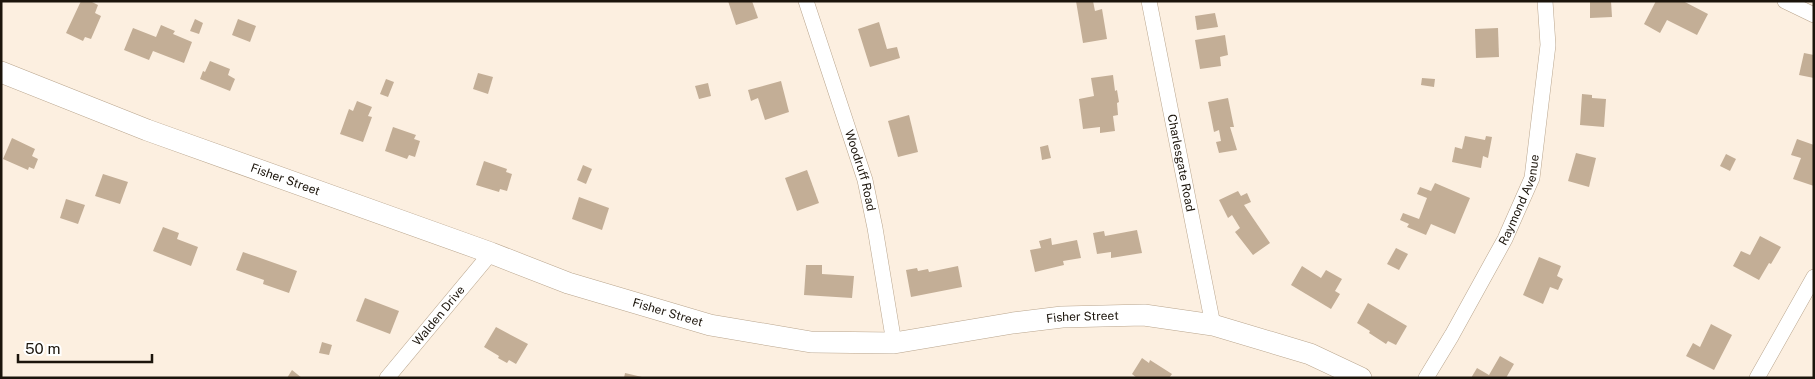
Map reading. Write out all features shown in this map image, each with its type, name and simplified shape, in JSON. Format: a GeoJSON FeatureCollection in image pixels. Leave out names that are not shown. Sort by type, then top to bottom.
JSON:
{"type":"FeatureCollection","features":[{"type":"Feature","properties":{"kind":"main road","name":"Fisher Street"},"geometry":{"type":"LineString","coordinates":[[1,72],[147,130],[491,253],[568,283],[710,325],[811,342],[894,343],[1013,323],[1062,317],[1144,315],[1213,325],[1310,354],[1361,378]]}},
{"type":"Feature","properties":{"kind":"street","name":"Woodruff Road"},"geometry":{"type":"LineString","coordinates":[[806,1],[865,180],[894,343]]}},
{"type":"Feature","properties":{"kind":"street","name":"Charlesgate Road"},"geometry":{"type":"LineString","coordinates":[[1149,1],[1213,325]]}},
{"type":"Feature","properties":{"kind":"street","name":"Raymond Avenue"},"geometry":{"type":"LineString","coordinates":[[1426,378],[1505,239],[1532,178],[1548,44],[1545,1]]}},
{"type":"Feature","properties":{"kind":"street"},"geometry":{"type":"LineString","coordinates":[[1786,1],[1814,15]]}},
{"type":"Feature","properties":{"kind":"street","name":"Walden Drive"},"geometry":{"type":"LineString","coordinates":[[387,378],[491,253]]}},
{"type":"Feature","properties":{"kind":"street"},"geometry":{"type":"LineString","coordinates":[[1757,378],[1814,277]]}},
{"type":"Feature","properties":{"kind":"building"},"geometry":{"type":"Polygon","coordinates":[[[81,1],[90,1],[98,5],[95,13],[101,16],[91,39],[85,37],[83,41],[66,33],[81,1]]]}},
{"type":"Feature","properties":{"kind":"building"},"geometry":{"type":"Polygon","coordinates":[[[728,1],[752,1],[758,18],[736,25],[728,1]]]}},
{"type":"Feature","properties":{"kind":"building"},"geometry":{"type":"Polygon","coordinates":[[[1076,1],[1093,1],[1095,11],[1102,9],[1107,39],[1083,43],[1076,1]]]}},
{"type":"Feature","properties":{"kind":"building"},"geometry":{"type":"Polygon","coordinates":[[[1590,1],[1611,1],[1612,17],[1590,18],[1590,1]]]}},
{"type":"Feature","properties":{"kind":"building"},"geometry":{"type":"Polygon","coordinates":[[[1656,1],[1683,1],[1708,14],[1697,35],[1667,20],[1660,33],[1644,24],[1656,1]]]}},
{"type":"Feature","properties":{"kind":"building"},"geometry":{"type":"Polygon","coordinates":[[[1215,13],[1218,27],[1197,30],[1195,16],[1215,13]]]}},
{"type":"Feature","properties":{"kind":"building"},"geometry":{"type":"Polygon","coordinates":[[[195,19],[203,23],[199,34],[190,31],[195,19]]]}},
{"type":"Feature","properties":{"kind":"building"},"geometry":{"type":"Polygon","coordinates":[[[238,19],[256,26],[250,42],[232,35],[238,19]]]}},
{"type":"Feature","properties":{"kind":"building"},"geometry":{"type":"Polygon","coordinates":[[[879,22],[887,49],[897,47],[900,58],[870,67],[858,29],[879,22]]]}},
{"type":"Feature","properties":{"kind":"building"},"geometry":{"type":"Polygon","coordinates":[[[161,25],[175,31],[173,34],[192,42],[184,63],[153,51],[149,60],[124,50],[133,28],[156,37],[161,25]]]}},
{"type":"Feature","properties":{"kind":"building"},"geometry":{"type":"Polygon","coordinates":[[[1498,28],[1499,57],[1476,58],[1475,29],[1498,28]]]}},
{"type":"Feature","properties":{"kind":"building"},"geometry":{"type":"Polygon","coordinates":[[[1225,35],[1228,55],[1220,57],[1221,66],[1200,69],[1195,40],[1225,35]]]}},
{"type":"Feature","properties":{"kind":"building"},"geometry":{"type":"Polygon","coordinates":[[[1804,53],[1814,55],[1814,78],[1799,75],[1804,53]]]}},
{"type":"Feature","properties":{"kind":"building"},"geometry":{"type":"Polygon","coordinates":[[[210,61],[230,69],[228,75],[235,79],[230,91],[200,79],[210,61]]]}},
{"type":"Feature","properties":{"kind":"building"},"geometry":{"type":"Polygon","coordinates":[[[478,73],[493,77],[488,94],[473,89],[478,73]]]}},
{"type":"Feature","properties":{"kind":"building"},"geometry":{"type":"Polygon","coordinates":[[[1113,75],[1115,91],[1117,90],[1119,102],[1117,103],[1118,115],[1113,116],[1115,131],[1100,133],[1100,127],[1083,129],[1079,99],[1094,96],[1091,78],[1113,75]]]}},
{"type":"Feature","properties":{"kind":"building"},"geometry":{"type":"Polygon","coordinates":[[[1422,78],[1435,79],[1434,87],[1421,85],[1422,78]]]}},
{"type":"Feature","properties":{"kind":"building"},"geometry":{"type":"Polygon","coordinates":[[[386,79],[394,82],[388,97],[380,94],[386,79]]]}},
{"type":"Feature","properties":{"kind":"building"},"geometry":{"type":"Polygon","coordinates":[[[781,81],[789,112],[765,120],[758,98],[751,101],[748,90],[781,81]]]}},
{"type":"Feature","properties":{"kind":"building"},"geometry":{"type":"Polygon","coordinates":[[[708,83],[711,96],[699,99],[695,86],[708,83]]]}},
{"type":"Feature","properties":{"kind":"building"},"geometry":{"type":"Polygon","coordinates":[[[1582,94],[1592,95],[1592,98],[1606,99],[1604,127],[1580,125],[1582,94]]]}},
{"type":"Feature","properties":{"kind":"building"},"geometry":{"type":"Polygon","coordinates":[[[1228,98],[1234,127],[1230,127],[1237,150],[1219,153],[1216,142],[1221,141],[1219,130],[1214,132],[1208,102],[1228,98]]]}},
{"type":"Feature","properties":{"kind":"building"},"geometry":{"type":"Polygon","coordinates":[[[357,101],[372,107],[368,116],[372,117],[363,142],[340,134],[349,109],[353,111],[357,101]]]}},
{"type":"Feature","properties":{"kind":"building"},"geometry":{"type":"Polygon","coordinates":[[[909,115],[918,152],[898,157],[888,121],[909,115]]]}},
{"type":"Feature","properties":{"kind":"building"},"geometry":{"type":"Polygon","coordinates":[[[393,127],[416,135],[414,139],[420,141],[415,157],[409,155],[407,159],[385,151],[393,127]]]}},
{"type":"Feature","properties":{"kind":"building"},"geometry":{"type":"Polygon","coordinates":[[[1465,136],[1485,140],[1486,136],[1492,137],[1488,158],[1483,156],[1481,168],[1452,162],[1455,147],[1462,149],[1465,136]]]}},
{"type":"Feature","properties":{"kind":"building"},"geometry":{"type":"Polygon","coordinates":[[[12,138],[35,149],[32,156],[38,159],[34,169],[29,167],[28,170],[3,159],[12,138]]]}},
{"type":"Feature","properties":{"kind":"building"},"geometry":{"type":"Polygon","coordinates":[[[1797,139],[1814,145],[1814,186],[1793,179],[1801,158],[1791,155],[1797,139]]]}},
{"type":"Feature","properties":{"kind":"building"},"geometry":{"type":"Polygon","coordinates":[[[1048,145],[1051,158],[1042,160],[1040,147],[1048,145]]]}},
{"type":"Feature","properties":{"kind":"building"},"geometry":{"type":"Polygon","coordinates":[[[1576,153],[1596,158],[1589,187],[1568,181],[1576,153]]]}},
{"type":"Feature","properties":{"kind":"building"},"geometry":{"type":"Polygon","coordinates":[[[1726,154],[1736,159],[1730,171],[1720,166],[1726,154]]]}},
{"type":"Feature","properties":{"kind":"building"},"geometry":{"type":"Polygon","coordinates":[[[484,161],[507,169],[506,172],[512,174],[507,191],[500,189],[499,192],[476,185],[484,161]]]}},
{"type":"Feature","properties":{"kind":"building"},"geometry":{"type":"Polygon","coordinates":[[[583,165],[592,169],[586,184],[577,180],[583,165]]]}},
{"type":"Feature","properties":{"kind":"building"},"geometry":{"type":"Polygon","coordinates":[[[807,170],[819,203],[797,211],[785,178],[807,170]]]}},
{"type":"Feature","properties":{"kind":"building"},"geometry":{"type":"Polygon","coordinates":[[[103,174],[128,182],[120,204],[95,196],[103,174]]]}},
{"type":"Feature","properties":{"kind":"building"},"geometry":{"type":"Polygon","coordinates":[[[1435,183],[1470,198],[1455,234],[1431,224],[1426,235],[1407,227],[1409,224],[1400,220],[1403,213],[1419,219],[1427,198],[1417,194],[1420,187],[1431,191],[1435,183]]]}},
{"type":"Feature","properties":{"kind":"building"},"geometry":{"type":"Polygon","coordinates":[[[1238,191],[1241,196],[1247,193],[1251,202],[1244,205],[1270,243],[1253,255],[1235,232],[1240,228],[1232,215],[1228,218],[1219,200],[1238,191]]]}},
{"type":"Feature","properties":{"kind":"building"},"geometry":{"type":"Polygon","coordinates":[[[579,197],[609,208],[602,230],[572,219],[579,197]]]}},
{"type":"Feature","properties":{"kind":"building"},"geometry":{"type":"Polygon","coordinates":[[[66,199],[85,205],[78,224],[60,218],[66,199]]]}},
{"type":"Feature","properties":{"kind":"building"},"geometry":{"type":"Polygon","coordinates":[[[163,227],[179,233],[177,239],[198,247],[191,266],[153,251],[163,227]]]}},
{"type":"Feature","properties":{"kind":"building"},"geometry":{"type":"Polygon","coordinates":[[[1137,230],[1142,253],[1111,258],[1111,252],[1097,254],[1093,233],[1104,231],[1105,236],[1137,230]]]}},
{"type":"Feature","properties":{"kind":"building"},"geometry":{"type":"Polygon","coordinates":[[[1760,236],[1781,247],[1759,280],[1733,266],[1741,251],[1750,255],[1760,236]]]}},
{"type":"Feature","properties":{"kind":"building"},"geometry":{"type":"Polygon","coordinates":[[[1051,238],[1052,245],[1077,240],[1081,258],[1063,261],[1064,265],[1035,272],[1030,250],[1041,248],[1039,241],[1051,238]]]}},
{"type":"Feature","properties":{"kind":"building"},"geometry":{"type":"Polygon","coordinates":[[[1396,248],[1408,254],[1399,270],[1387,264],[1396,248]]]}},
{"type":"Feature","properties":{"kind":"building"},"geometry":{"type":"Polygon","coordinates":[[[243,252],[297,271],[289,293],[263,284],[264,280],[236,270],[243,252]]]}},
{"type":"Feature","properties":{"kind":"building"},"geometry":{"type":"Polygon","coordinates":[[[1539,257],[1561,266],[1557,276],[1563,279],[1558,290],[1550,287],[1543,304],[1523,295],[1539,257]]]}},
{"type":"Feature","properties":{"kind":"building"},"geometry":{"type":"Polygon","coordinates":[[[806,265],[822,265],[822,274],[854,276],[852,298],[804,295],[806,265]]]}},
{"type":"Feature","properties":{"kind":"building"},"geometry":{"type":"Polygon","coordinates":[[[958,266],[962,287],[911,297],[906,270],[917,268],[918,271],[928,269],[929,272],[958,266]]]}},
{"type":"Feature","properties":{"kind":"building"},"geometry":{"type":"Polygon","coordinates":[[[1302,266],[1321,278],[1326,270],[1342,279],[1335,291],[1340,294],[1331,309],[1291,285],[1302,266]]]}},
{"type":"Feature","properties":{"kind":"building"},"geometry":{"type":"Polygon","coordinates":[[[365,298],[399,311],[390,334],[356,321],[365,298]]]}},
{"type":"Feature","properties":{"kind":"building"},"geometry":{"type":"Polygon","coordinates":[[[1368,303],[1407,326],[1396,345],[1388,341],[1386,344],[1357,323],[1368,303]]]}},
{"type":"Feature","properties":{"kind":"building"},"geometry":{"type":"Polygon","coordinates":[[[1711,324],[1732,335],[1714,370],[1686,356],[1693,343],[1700,347],[1711,324]]]}},
{"type":"Feature","properties":{"kind":"building"},"geometry":{"type":"Polygon","coordinates":[[[496,327],[528,344],[516,364],[509,360],[507,363],[484,347],[496,327]]]}},
{"type":"Feature","properties":{"kind":"building"},"geometry":{"type":"Polygon","coordinates":[[[322,342],[332,345],[329,355],[319,353],[322,342]]]}},
{"type":"Feature","properties":{"kind":"building"},"geometry":{"type":"Polygon","coordinates":[[[1500,356],[1514,364],[1506,378],[1471,378],[1477,368],[1489,375],[1500,356]]]}},
{"type":"Feature","properties":{"kind":"building"},"geometry":{"type":"Polygon","coordinates":[[[1142,358],[1149,363],[1150,360],[1172,374],[1169,378],[1137,378],[1132,374],[1142,358]]]}},
{"type":"Feature","properties":{"kind":"building"},"geometry":{"type":"Polygon","coordinates":[[[292,370],[302,378],[287,378],[292,370]]]}},
{"type":"Feature","properties":{"kind":"building"},"geometry":{"type":"Polygon","coordinates":[[[625,373],[642,377],[642,378],[624,378],[625,373]]]}}]}
